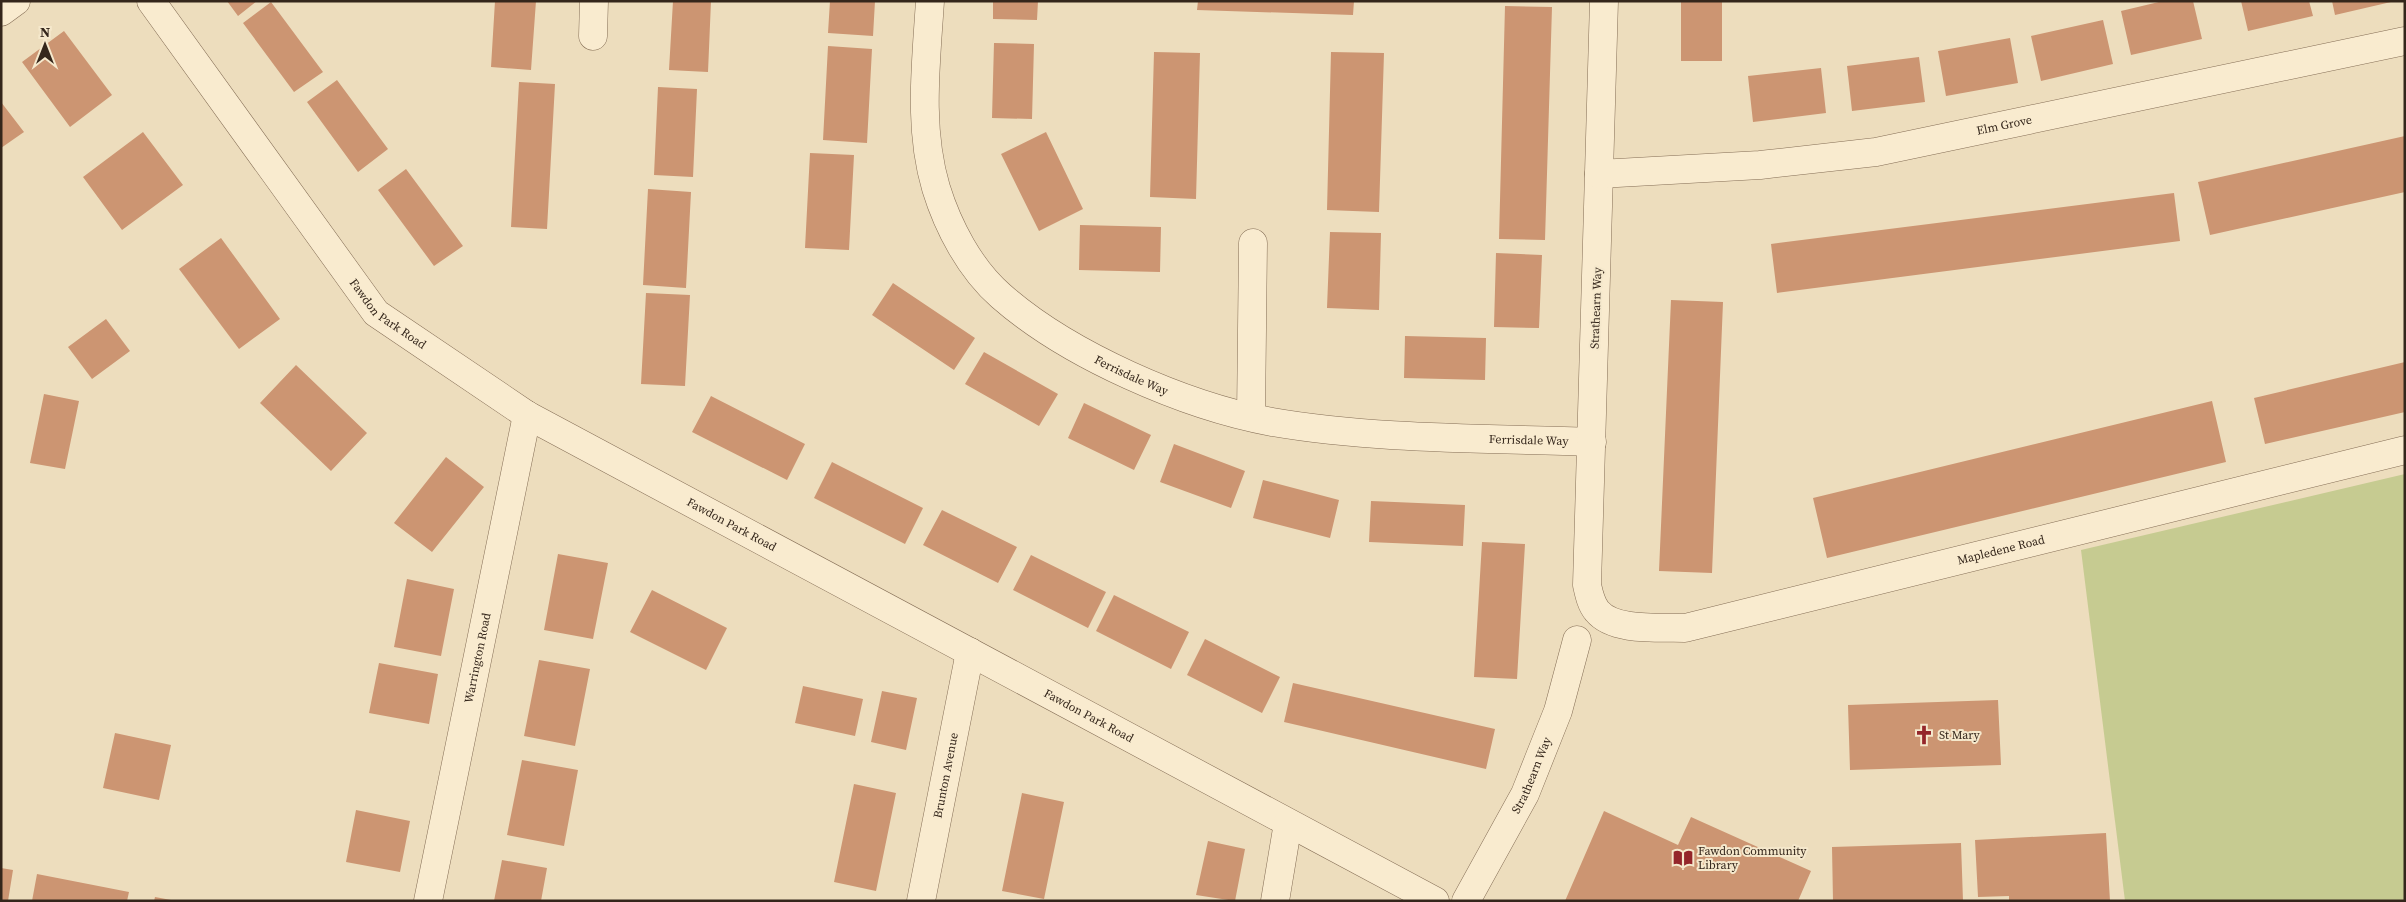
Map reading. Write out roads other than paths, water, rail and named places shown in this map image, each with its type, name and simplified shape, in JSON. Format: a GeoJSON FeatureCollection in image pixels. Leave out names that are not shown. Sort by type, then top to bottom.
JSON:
{"type":"FeatureCollection","features":[{"type":"Feature","properties":{"kind":"street"},"geometry":{"type":"LineString","coordinates":[[1,12],[16,1]]}},
{"type":"Feature","properties":{"kind":"street","name":"Fawdon Park Road"},"geometry":{"type":"LineString","coordinates":[[151,1],[376,313],[527,415],[1435,901]]}},
{"type":"Feature","properties":{"kind":"street"},"geometry":{"type":"LineString","coordinates":[[592,36],[594,1]]}},
{"type":"Feature","properties":{"kind":"street","name":"Ferrisdale Way"},"geometry":{"type":"LineString","coordinates":[[930,1],[924,114],[927,151],[940,198],[953,231],[970,261],[1000,295],[1035,322],[1078,348],[1131,375],[1220,409],[1272,422],[1352,431],[1592,442]]}},
{"type":"Feature","properties":{"kind":"street","name":"Strathearn Way"},"geometry":{"type":"LineString","coordinates":[[1598,612],[1587,585],[1604,1]]}},
{"type":"Feature","properties":{"kind":"street","name":"Elm Grove"},"geometry":{"type":"LineString","coordinates":[[1599,174],[1760,165],[1876,152],[2405,41]]}},
{"type":"Feature","properties":{"kind":"street"},"geometry":{"type":"LineString","coordinates":[[1251,416],[1253,243]]}},
{"type":"Feature","properties":{"kind":"street","name":"Warrington Road"},"geometry":{"type":"LineString","coordinates":[[428,901],[527,415]]}},
{"type":"Feature","properties":{"kind":"street","name":"Mapledene Road"},"geometry":{"type":"LineString","coordinates":[[1598,612],[1624,626],[1685,628],[2405,450]]}},
{"type":"Feature","properties":{"kind":"street","name":"Strathearn Way"},"geometry":{"type":"LineString","coordinates":[[1466,901],[1525,794],[1558,711],[1577,640]]}},
{"type":"Feature","properties":{"kind":"street","name":"Brunton Avenue"},"geometry":{"type":"LineString","coordinates":[[922,901],[970,652]]}},
{"type":"Feature","properties":{"kind":"street"},"geometry":{"type":"LineString","coordinates":[[1276,901],[1288,822]]}},
{"type":"Feature","properties":{"kind":"place","name":"St Mary"},"geometry":{"type":"Point","coordinates":[1924,735]}},
{"type":"Feature","properties":{"kind":"place","name":"Fawdon Community Library"},"geometry":{"type":"Point","coordinates":[1683,858]}}]}
